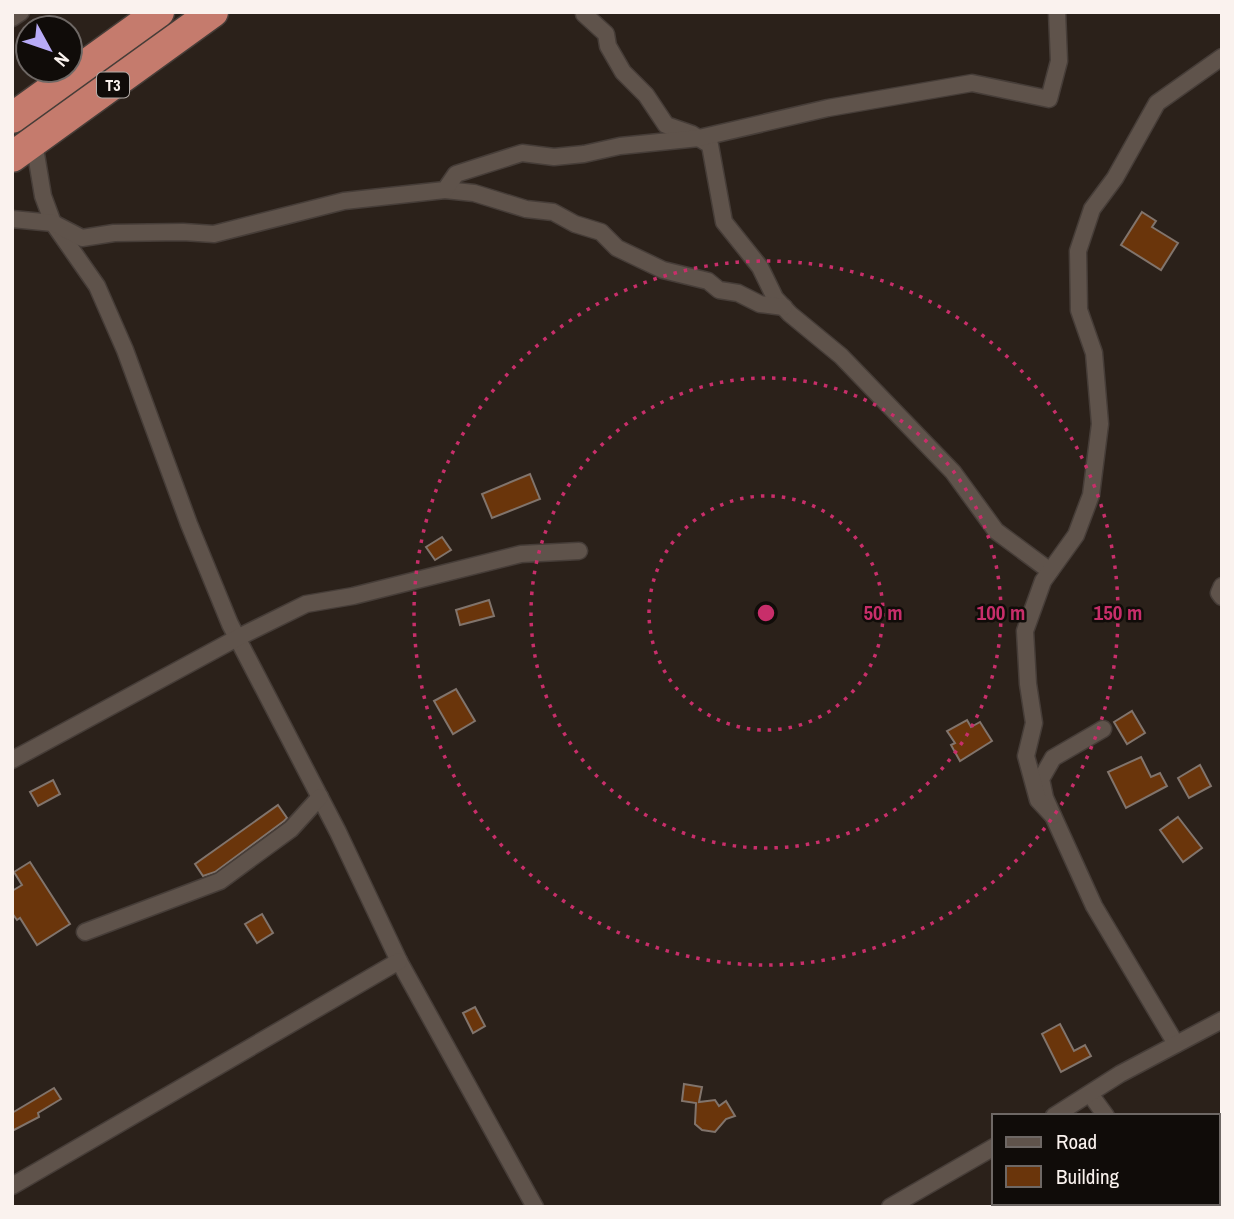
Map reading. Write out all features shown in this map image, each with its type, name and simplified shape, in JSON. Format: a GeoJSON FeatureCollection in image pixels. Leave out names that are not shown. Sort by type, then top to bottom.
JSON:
{"type":"FeatureCollection","features":[{"type":"Feature","properties":{"kind":"highway","name":"T3"},"geometry":{"type":"LineString","coordinates":[[12,118],[159,12]]}},
{"type":"Feature","properties":{"kind":"highway","name":"T3"},"geometry":{"type":"LineString","coordinates":[[23,149],[213,12]]}},
{"type":"Feature","properties":{"kind":"street"},"geometry":{"type":"LineString","coordinates":[[12,18],[21,12]]}},
{"type":"Feature","properties":{"kind":"street"},"geometry":{"type":"LineString","coordinates":[[445,190],[456,174],[522,153],[554,158],[632,144],[699,138],[828,107],[972,83],[1049,99],[1059,61],[1056,12]]}},
{"type":"Feature","properties":{"kind":"street"},"geometry":{"type":"LineString","coordinates":[[584,14],[606,34],[608,46],[623,72],[646,95],[666,125],[710,145],[724,222],[760,267],[775,298],[841,356],[953,472],[996,531],[1051,571]]}},
{"type":"Feature","properties":{"kind":"street"},"geometry":{"type":"LineString","coordinates":[[1053,816],[1038,800],[1026,756],[1034,723],[1028,684],[1025,631],[1043,581],[1076,535],[1091,495],[1100,424],[1094,353],[1079,310],[1078,251],[1092,209],[1115,178],[1157,103],[1222,57]]}},
{"type":"Feature","properties":{"kind":"street"},"geometry":{"type":"LineString","coordinates":[[23,149],[53,223],[97,286],[125,350],[189,524],[237,638],[320,797],[399,961],[535,1207]]}},
{"type":"Feature","properties":{"kind":"street"},"geometry":{"type":"LineString","coordinates":[[12,219],[53,223],[82,238],[114,233],[214,234],[344,201],[445,190],[474,193],[526,209],[552,212],[575,224],[601,232],[617,248],[663,270],[709,281],[719,290],[738,293],[761,304],[784,307]]}},
{"type":"Feature","properties":{"kind":"street"},"geometry":{"type":"LineString","coordinates":[[12,760],[237,638],[306,604],[354,596],[521,554],[579,551]]}},
{"type":"Feature","properties":{"kind":"street"},"geometry":{"type":"LineString","coordinates":[[1222,586],[1219,593],[1222,597]]}},
{"type":"Feature","properties":{"kind":"street"},"geometry":{"type":"LineString","coordinates":[[1103,729],[1054,758],[1041,779],[1045,798],[1094,906],[1176,1044]]}},
{"type":"Feature","properties":{"kind":"street"},"geometry":{"type":"LineString","coordinates":[[85,932],[220,881],[291,829],[320,797]]}},
{"type":"Feature","properties":{"kind":"street"},"geometry":{"type":"LineString","coordinates":[[12,1186],[399,961]]}},
{"type":"Feature","properties":{"kind":"street"},"geometry":{"type":"LineString","coordinates":[[1057,1114],[1120,1074],[1222,1020]]}},
{"type":"Feature","properties":{"kind":"street"},"geometry":{"type":"LineString","coordinates":[[1090,1094],[1105,1114]]}},
{"type":"Feature","properties":{"kind":"street"},"geometry":{"type":"LineString","coordinates":[[890,1207],[992,1148]]}},
{"type":"Feature","properties":{"kind":"building"},"geometry":{"type":"Polygon","coordinates":[[[1142,212],[1156,221],[1152,227],[1178,243],[1161,270],[1121,245],[1142,212]]]}},
{"type":"Feature","properties":{"kind":"building"},"geometry":{"type":"Polygon","coordinates":[[[530,474],[540,499],[492,518],[482,494],[530,474]]]}},
{"type":"Feature","properties":{"kind":"building"},"geometry":{"type":"Polygon","coordinates":[[[442,537],[451,550],[435,560],[426,547],[442,537]]]}},
{"type":"Feature","properties":{"kind":"building"},"geometry":{"type":"Polygon","coordinates":[[[489,600],[494,616],[460,625],[456,610],[489,600]]]}},
{"type":"Feature","properties":{"kind":"building"},"geometry":{"type":"Polygon","coordinates":[[[456,689],[475,721],[453,734],[434,701],[456,689]]]}},
{"type":"Feature","properties":{"kind":"building"},"geometry":{"type":"Polygon","coordinates":[[[1132,711],[1145,733],[1127,744],[1114,722],[1132,711]]]}},
{"type":"Feature","properties":{"kind":"building"},"geometry":{"type":"Polygon","coordinates":[[[967,720],[971,727],[980,722],[992,741],[960,761],[951,745],[955,743],[947,731],[967,720]]]}},
{"type":"Feature","properties":{"kind":"building"},"geometry":{"type":"Polygon","coordinates":[[[1141,757],[1151,777],[1160,773],[1167,786],[1126,808],[1108,772],[1141,757]]]}},
{"type":"Feature","properties":{"kind":"building"},"geometry":{"type":"Polygon","coordinates":[[[1200,765],[1211,786],[1189,798],[1178,778],[1200,765]]]}},
{"type":"Feature","properties":{"kind":"building"},"geometry":{"type":"Polygon","coordinates":[[[53,780],[60,794],[38,806],[30,792],[53,780]]]}},
{"type":"Feature","properties":{"kind":"building"},"geometry":{"type":"Polygon","coordinates":[[[278,805],[287,818],[284,821],[215,872],[203,876],[195,864],[278,805]]]}},
{"type":"Feature","properties":{"kind":"building"},"geometry":{"type":"Polygon","coordinates":[[[1178,817],[1202,848],[1183,862],[1160,830],[1178,817]]]}},
{"type":"Feature","properties":{"kind":"building"},"geometry":{"type":"Polygon","coordinates":[[[30,862],[70,924],[37,945],[20,918],[17,920],[12,913],[12,891],[22,885],[14,872],[30,862]]]}},
{"type":"Feature","properties":{"kind":"building"},"geometry":{"type":"Polygon","coordinates":[[[262,914],[273,933],[257,943],[245,924],[262,914]]]}},
{"type":"Feature","properties":{"kind":"building"},"geometry":{"type":"Polygon","coordinates":[[[475,1007],[485,1026],[473,1033],[463,1013],[475,1007]]]}},
{"type":"Feature","properties":{"kind":"building"},"geometry":{"type":"Polygon","coordinates":[[[1060,1024],[1074,1051],[1085,1045],[1091,1056],[1061,1072],[1042,1034],[1060,1024]]]}},
{"type":"Feature","properties":{"kind":"building"},"geometry":{"type":"Polygon","coordinates":[[[684,1084],[702,1087],[699,1102],[715,1100],[719,1106],[726,1101],[735,1116],[726,1119],[715,1132],[702,1130],[695,1124],[696,1103],[682,1101],[684,1084]]]}},
{"type":"Feature","properties":{"kind":"building"},"geometry":{"type":"Polygon","coordinates":[[[54,1088],[61,1099],[38,1113],[39,1117],[12,1131],[12,1113],[54,1088]]]}}]}
